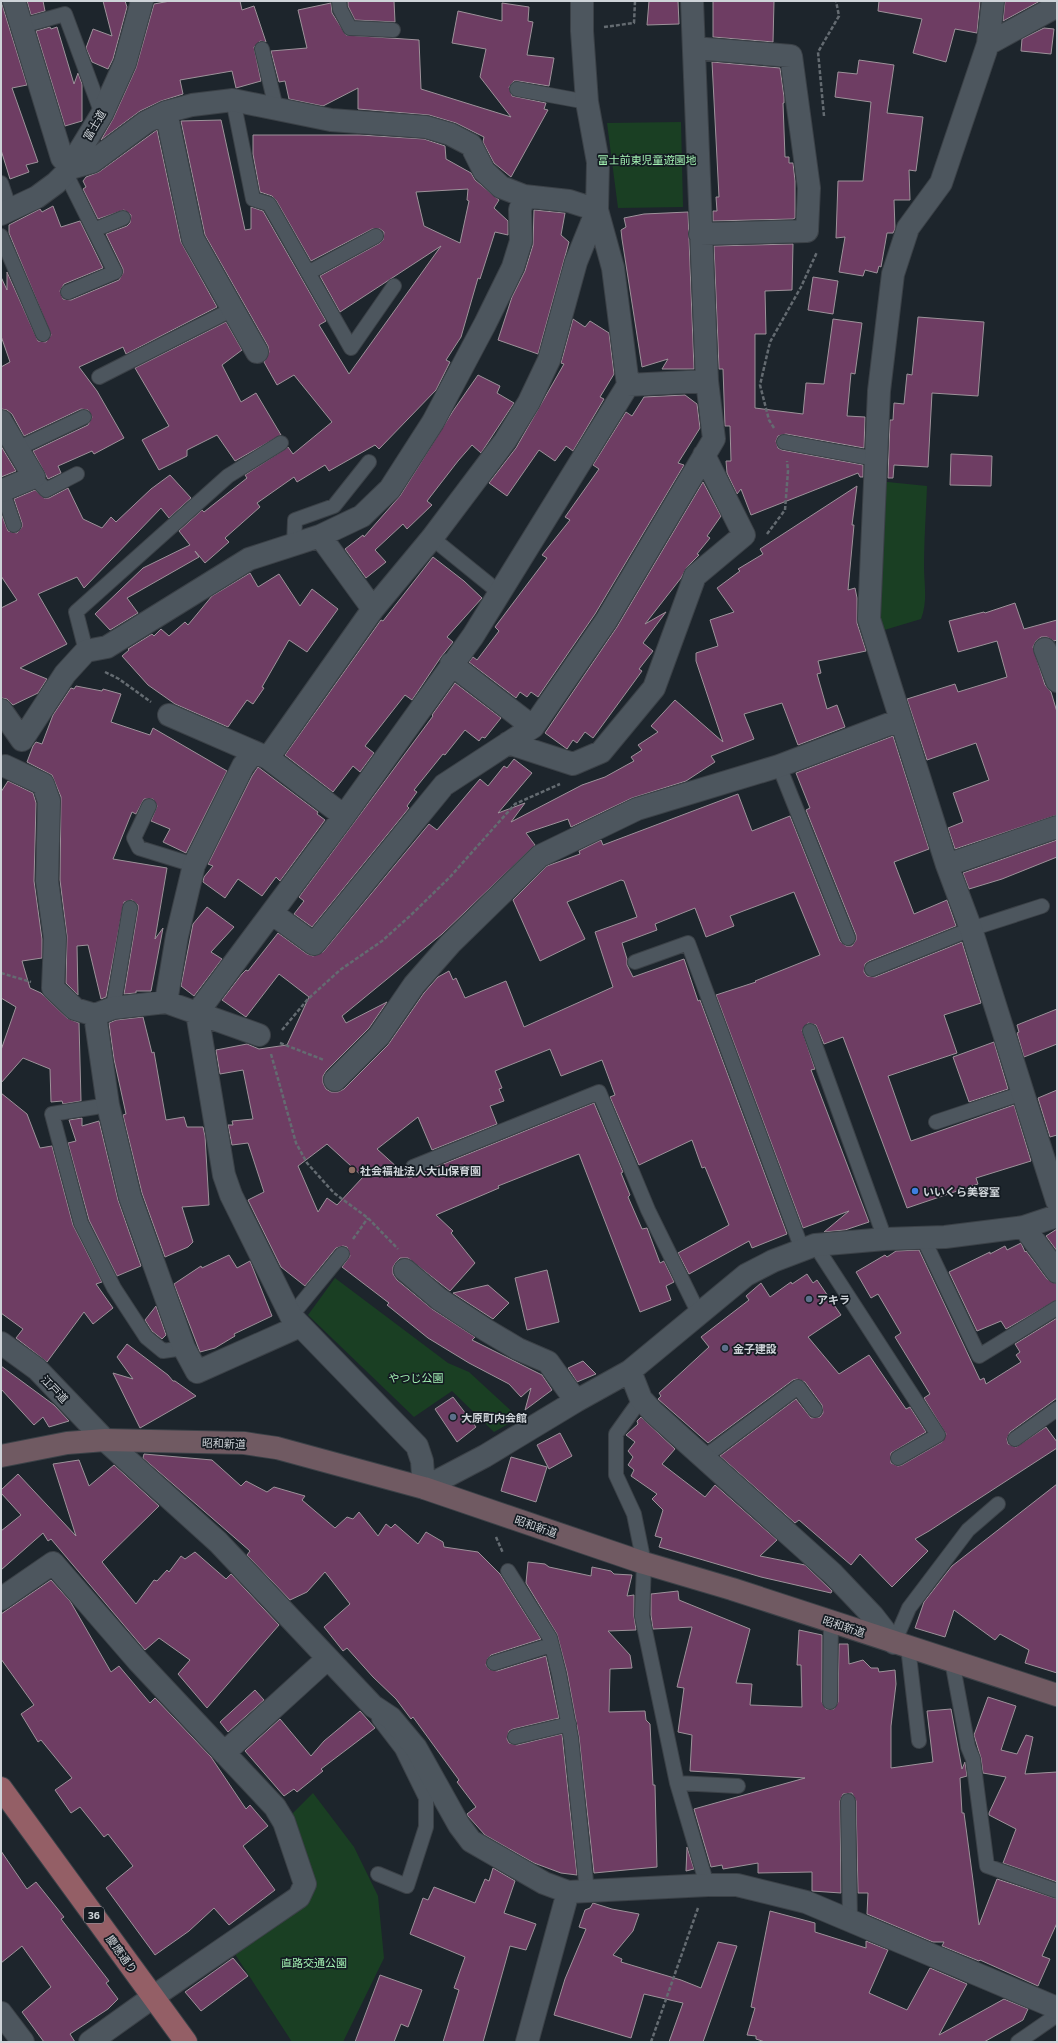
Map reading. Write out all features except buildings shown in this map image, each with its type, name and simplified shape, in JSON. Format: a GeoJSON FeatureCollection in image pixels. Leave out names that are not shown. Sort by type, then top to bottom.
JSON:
{"type":"FeatureCollection","features":[{"type":"Feature","properties":{"kind":"main road","name":"昭和新道"},"geometry":{"type":"LineString","coordinates":[[1,1456],[67,1443],[105,1440],[244,1443],[277,1448],[424,1488],[644,1564],[732,1589],[1057,1695]]}},
{"type":"Feature","properties":{"kind":"main road","name":"慶應通り"},"geometry":{"type":"LineString","coordinates":[[1,1788],[186,2042]]}},
{"type":"Feature","properties":{"kind":"street"},"geometry":{"type":"LineString","coordinates":[[14,1],[62,158],[69,171],[92,162],[146,122],[166,112],[192,105],[233,100],[331,120],[426,127],[450,134],[471,145],[484,171],[501,187],[524,196],[569,201],[597,210]]}},
{"type":"Feature","properties":{"kind":"street","name":"富士道"},"geometry":{"type":"LineString","coordinates":[[5,212],[37,197],[69,171],[102,114],[125,63],[142,1]]}},
{"type":"Feature","properties":{"kind":"street"},"geometry":{"type":"LineString","coordinates":[[581,1],[587,102],[598,162],[597,210],[613,268],[628,385],[473,636],[451,664],[273,914],[197,1013],[224,1174],[228,1188],[296,1321],[417,1446],[422,1461],[424,1488],[485,1456],[576,1401],[630,1371],[746,1275],[773,1261],[808,1247],[885,1239],[924,1238],[1024,1227],[1057,1216]]}},
{"type":"Feature","properties":{"kind":"street"},"geometry":{"type":"LineString","coordinates":[[273,914],[314,944],[444,785],[533,726],[606,621],[714,439],[707,381],[692,1]]}},
{"type":"Feature","properties":{"kind":"street"},"geometry":{"type":"LineString","coordinates":[[993,1],[988,44],[941,183],[908,228],[893,274],[879,391],[869,619],[947,864],[971,929],[1057,1201]]}},
{"type":"Feature","properties":{"kind":"street"},"geometry":{"type":"LineString","coordinates":[[988,44],[1057,6]]}},
{"type":"Feature","properties":{"kind":"street"},"geometry":{"type":"LineString","coordinates":[[694,48],[791,56],[809,188],[807,231],[700,234]]}},
{"type":"Feature","properties":{"kind":"street"},"geometry":{"type":"LineString","coordinates":[[166,112],[193,239],[257,352]]}},
{"type":"Feature","properties":{"kind":"street"},"geometry":{"type":"LineString","coordinates":[[259,1035],[166,1002],[104,1012],[75,1009],[54,988],[55,938],[47,881],[49,801],[43,784],[3,768],[65,674],[86,651],[107,647],[249,559],[320,536],[362,516],[390,489],[433,422],[485,324],[513,267],[521,241],[520,210],[524,196]]}},
{"type":"Feature","properties":{"kind":"street"},"geometry":{"type":"LineString","coordinates":[[166,1002],[177,936],[194,866],[243,766],[261,755],[373,609],[432,538],[505,441],[530,402],[549,360],[576,262],[597,210]]}},
{"type":"Feature","properties":{"kind":"street"},"geometry":{"type":"LineString","coordinates":[[628,385],[707,381]]}},
{"type":"Feature","properties":{"kind":"street"},"geometry":{"type":"LineString","coordinates":[[1,422],[18,448],[34,477],[2,490]]}},
{"type":"Feature","properties":{"kind":"street"},"geometry":{"type":"LineString","coordinates":[[508,743],[573,764],[601,752],[654,688],[695,576],[744,535],[704,456]]}},
{"type":"Feature","properties":{"kind":"street"},"geometry":{"type":"LineString","coordinates":[[320,536],[373,609]]}},
{"type":"Feature","properties":{"kind":"street"},"geometry":{"type":"LineString","coordinates":[[1045,649],[1057,681]]}},
{"type":"Feature","properties":{"kind":"street"},"geometry":{"type":"LineString","coordinates":[[451,664],[533,726]]}},
{"type":"Feature","properties":{"kind":"street"},"geometry":{"type":"LineString","coordinates":[[1,710],[22,740]]}},
{"type":"Feature","properties":{"kind":"street"},"geometry":{"type":"LineString","coordinates":[[169,715],[261,755],[344,816]]}},
{"type":"Feature","properties":{"kind":"street"},"geometry":{"type":"LineString","coordinates":[[335,1080],[378,1036],[414,985],[450,944],[540,856],[638,809],[779,766],[900,720]]}},
{"type":"Feature","properties":{"kind":"street"},"geometry":{"type":"LineString","coordinates":[[947,864],[1057,827]]}},
{"type":"Feature","properties":{"kind":"street"},"geometry":{"type":"LineString","coordinates":[[104,1012],[108,1105],[130,1197],[184,1348],[197,1372],[296,1321]]}},
{"type":"Feature","properties":{"kind":"street"},"geometry":{"type":"LineString","coordinates":[[1024,1227],[1057,1272]]}},
{"type":"Feature","properties":{"kind":"street"},"geometry":{"type":"LineString","coordinates":[[405,1270],[439,1300],[518,1349],[548,1362],[576,1401]]}},
{"type":"Feature","properties":{"kind":"street","name":"江戸道"},"geometry":{"type":"LineString","coordinates":[[1,1343],[36,1369],[105,1440],[218,1542],[372,1706],[391,1718],[416,1748],[459,1825],[471,1841],[544,1883],[578,1892]]}},
{"type":"Feature","properties":{"kind":"street"},"geometry":{"type":"LineString","coordinates":[[630,1371],[641,1399],[703,1458],[833,1574],[901,1645]]}},
{"type":"Feature","properties":{"kind":"street"},"geometry":{"type":"LineString","coordinates":[[1,1599],[53,1564],[138,1661],[275,1807],[284,1822],[305,1884],[299,1898],[153,1997],[90,2042]]}},
{"type":"Feature","properties":{"kind":"street"},"geometry":{"type":"LineString","coordinates":[[224,1753],[327,1659]]}},
{"type":"Feature","properties":{"kind":"street"},"geometry":{"type":"LineString","coordinates":[[527,2042],[578,1892],[707,1885],[737,1885],[806,1902],[1057,2008]]}},
{"type":"Feature","properties":{"kind":"street"},"geometry":{"type":"LineString","coordinates":[[1,2013],[23,2042]]}},
{"type":"Feature","properties":{"kind":"lane"},"geometry":{"type":"LineString","coordinates":[[339,1],[340,8],[350,28],[393,30]]}},
{"type":"Feature","properties":{"kind":"lane"},"geometry":{"type":"LineString","coordinates":[[22,26],[65,14],[102,114]]}},
{"type":"Feature","properties":{"kind":"lane"},"geometry":{"type":"LineString","coordinates":[[262,49],[276,108]]}},
{"type":"Feature","properties":{"kind":"lane"},"geometry":{"type":"LineString","coordinates":[[517,89],[587,102]]}},
{"type":"Feature","properties":{"kind":"lane"},"geometry":{"type":"LineString","coordinates":[[233,100],[253,198],[269,204],[351,348],[394,286]]}},
{"type":"Feature","properties":{"kind":"lane"},"geometry":{"type":"LineString","coordinates":[[68,292],[115,272],[94,230],[69,171]]}},
{"type":"Feature","properties":{"kind":"lane"},"geometry":{"type":"LineString","coordinates":[[1,183],[5,212]]}},
{"type":"Feature","properties":{"kind":"lane"},"geometry":{"type":"LineString","coordinates":[[94,230],[123,218]]}},
{"type":"Feature","properties":{"kind":"lane"},"geometry":{"type":"LineString","coordinates":[[1,236],[43,334]]}},
{"type":"Feature","properties":{"kind":"lane"},"geometry":{"type":"LineString","coordinates":[[308,273],[376,236]]}},
{"type":"Feature","properties":{"kind":"lane"},"geometry":{"type":"LineString","coordinates":[[99,377],[233,309]]}},
{"type":"Feature","properties":{"kind":"lane"},"geometry":{"type":"LineString","coordinates":[[18,448],[84,417]]}},
{"type":"Feature","properties":{"kind":"lane"},"geometry":{"type":"LineString","coordinates":[[784,442],[876,458]]}},
{"type":"Feature","properties":{"kind":"lane"},"geometry":{"type":"LineString","coordinates":[[86,651],[76,612],[228,476],[281,443]]}},
{"type":"Feature","properties":{"kind":"lane"},"geometry":{"type":"LineString","coordinates":[[294,544],[295,520],[334,506],[369,462]]}},
{"type":"Feature","properties":{"kind":"lane"},"geometry":{"type":"LineString","coordinates":[[34,477],[46,490],[77,474]]}},
{"type":"Feature","properties":{"kind":"lane"},"geometry":{"type":"LineString","coordinates":[[2,490],[14,525]]}},
{"type":"Feature","properties":{"kind":"lane"},"geometry":{"type":"LineString","coordinates":[[432,538],[500,593]]}},
{"type":"Feature","properties":{"kind":"lane"},"geometry":{"type":"LineString","coordinates":[[779,766],[848,938]]}},
{"type":"Feature","properties":{"kind":"lane"},"geometry":{"type":"LineString","coordinates":[[148,806],[134,838],[139,848],[194,866]]}},
{"type":"Feature","properties":{"kind":"lane"},"geometry":{"type":"LineString","coordinates":[[872,969],[971,929],[1042,906]]}},
{"type":"Feature","properties":{"kind":"lane"},"geometry":{"type":"LineString","coordinates":[[104,1012],[130,908]]}},
{"type":"Feature","properties":{"kind":"lane"},"geometry":{"type":"LineString","coordinates":[[635,962],[688,943],[808,1247],[938,1435],[898,1458]]}},
{"type":"Feature","properties":{"kind":"lane"},"geometry":{"type":"LineString","coordinates":[[810,1031],[885,1239]]}},
{"type":"Feature","properties":{"kind":"lane"},"geometry":{"type":"LineString","coordinates":[[413,1167],[599,1092],[648,1210],[699,1314]]}},
{"type":"Feature","properties":{"kind":"lane"},"geometry":{"type":"LineString","coordinates":[[936,1122],[1023,1093]]}},
{"type":"Feature","properties":{"kind":"lane"},"geometry":{"type":"LineString","coordinates":[[108,1105],[52,1114],[81,1223],[114,1288],[146,1336],[163,1351],[184,1348]]}},
{"type":"Feature","properties":{"kind":"lane"},"geometry":{"type":"LineString","coordinates":[[924,1238],[980,1356],[1057,1308]]}},
{"type":"Feature","properties":{"kind":"lane"},"geometry":{"type":"LineString","coordinates":[[296,1321],[342,1254]]}},
{"type":"Feature","properties":{"kind":"lane"},"geometry":{"type":"LineString","coordinates":[[703,1458],[798,1387],[815,1410]]}},
{"type":"Feature","properties":{"kind":"lane"},"geometry":{"type":"LineString","coordinates":[[641,1399],[616,1434],[616,1475],[634,1514],[644,1564],[642,1616],[677,1782],[707,1885]]}},
{"type":"Feature","properties":{"kind":"lane"},"geometry":{"type":"LineString","coordinates":[[1015,1439],[1057,1409]]}},
{"type":"Feature","properties":{"kind":"lane"},"geometry":{"type":"LineString","coordinates":[[919,1740],[901,1645],[909,1608],[968,1530],[998,1504]]}},
{"type":"Feature","properties":{"kind":"lane"},"geometry":{"type":"LineString","coordinates":[[508,1571],[535,1611],[550,1638],[559,1674],[569,1724],[578,1892]]}},
{"type":"Feature","properties":{"kind":"lane"},"geometry":{"type":"LineString","coordinates":[[830,1702],[831,1622]]}},
{"type":"Feature","properties":{"kind":"lane"},"geometry":{"type":"LineString","coordinates":[[494,1663],[551,1645]]}},
{"type":"Feature","properties":{"kind":"lane"},"geometry":{"type":"LineString","coordinates":[[952,1661],[968,1747],[973,1759],[987,1866],[1057,1891]]}},
{"type":"Feature","properties":{"kind":"lane"},"geometry":{"type":"LineString","coordinates":[[372,1706],[381,1723],[402,1749],[426,1798],[426,1826],[407,1886],[378,1874]]}},
{"type":"Feature","properties":{"kind":"lane"},"geometry":{"type":"LineString","coordinates":[[515,1737],[569,1724]]}},
{"type":"Feature","properties":{"kind":"lane"},"geometry":{"type":"LineString","coordinates":[[677,1782],[738,1786]]}},
{"type":"Feature","properties":{"kind":"lane"},"geometry":{"type":"LineString","coordinates":[[848,1801],[850,1920]]}},
{"type":"Feature","properties":{"kind":"lane"},"geometry":{"type":"LineString","coordinates":[[1018,2042],[1057,2015]]}},
{"type":"Feature","properties":{"kind":"path"},"geometry":{"type":"LineString","coordinates":[[582,31],[634,23],[635,1]]}},
{"type":"Feature","properties":{"kind":"path"},"geometry":{"type":"LineString","coordinates":[[102,672],[107,672],[119,679],[169,715]]}},
{"type":"Feature","properties":{"kind":"path"},"geometry":{"type":"LineString","coordinates":[[1,974],[54,988]]}},
{"type":"Feature","properties":{"kind":"path"},"geometry":{"type":"LineString","coordinates":[[342,1254],[368,1218]]}},
{"type":"Feature","properties":{"kind":"path"},"geometry":{"type":"LineString","coordinates":[[651,2042],[707,1885]]}},
{"type":"Feature","properties":{"kind":"green space","name":"富士前東児童遊園地"},"geometry":{"type":"Polygon","coordinates":[[[681,122],[683,207],[618,208],[607,123],[681,122]]]}},
{"type":"Feature","properties":{"kind":"green space"},"geometry":{"type":"Polygon","coordinates":[[[878,481],[927,486],[924,557],[925,599],[921,619],[881,631],[874,603],[878,481]]]}},
{"type":"Feature","properties":{"kind":"green space","name":"やつじ公園"},"geometry":{"type":"Polygon","coordinates":[[[335,1278],[448,1363],[469,1372],[519,1418],[494,1432],[452,1391],[414,1417],[308,1315],[335,1278]]]}},
{"type":"Feature","properties":{"kind":"green space","name":"直路交通公園"},"geometry":{"type":"Polygon","coordinates":[[[313,1793],[354,1847],[378,1896],[384,1958],[343,2042],[292,2042],[229,1945],[299,1897],[284,1822],[313,1793]]]}},
{"type":"Feature","properties":{"kind":"place","name":"社会福祉法人大山保育園"},"geometry":{"type":"Point","coordinates":[352,1170]}},
{"type":"Feature","properties":{"kind":"place","name":"いいくら美容室"},"geometry":{"type":"Point","coordinates":[915,1191]}},
{"type":"Feature","properties":{"kind":"place","name":"アキラ"},"geometry":{"type":"Point","coordinates":[809,1299]}},
{"type":"Feature","properties":{"kind":"place","name":"金子建設"},"geometry":{"type":"Point","coordinates":[725,1348]}},
{"type":"Feature","properties":{"kind":"place","name":"大原町内会館"},"geometry":{"type":"Point","coordinates":[453,1417]}}]}
